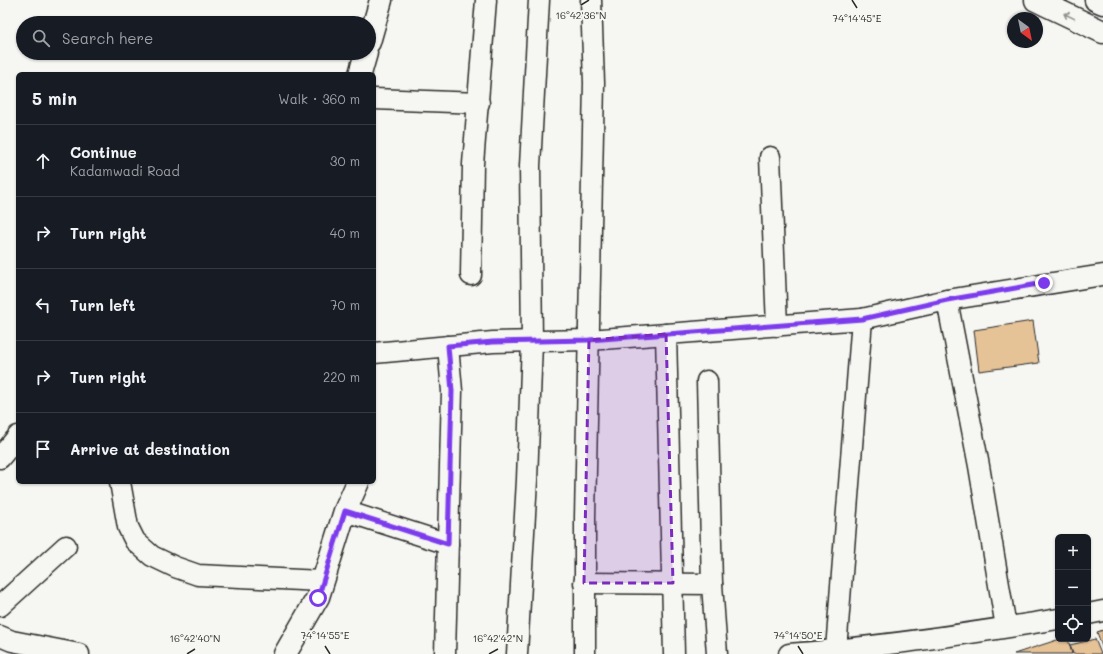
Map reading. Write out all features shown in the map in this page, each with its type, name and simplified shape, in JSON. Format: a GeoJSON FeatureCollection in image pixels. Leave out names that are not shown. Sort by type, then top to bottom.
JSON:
{"type":"FeatureCollection","features":[{"type":"Feature","properties":{"kind":"street"},"geometry":{"type":"LineString","coordinates":[[376,18],[381,0]]}},
{"type":"Feature","properties":{"kind":"street"},"geometry":{"type":"LineString","coordinates":[[471,275],[473,164],[486,0]]}},
{"type":"Feature","properties":{"kind":"street"},"geometry":{"type":"LineString","coordinates":[[517,654],[527,480],[532,342],[530,166],[539,0]]}},
{"type":"Feature","properties":{"kind":"street"},"geometry":{"type":"LineString","coordinates":[[585,654],[584,582],[594,83],[591,0]]}},
{"type":"Feature","properties":{"kind":"street"},"geometry":{"type":"LineString","coordinates":[[1036,0],[1103,32]]}},
{"type":"Feature","properties":{"kind":"street"},"geometry":{"type":"LineString","coordinates":[[1096,0],[1103,3]]}},
{"type":"Feature","properties":{"kind":"street"},"geometry":{"type":"LineString","coordinates":[[361,72],[364,60]]}},
{"type":"Feature","properties":{"kind":"street"},"geometry":{"type":"LineString","coordinates":[[376,98],[479,103]]}},
{"type":"Feature","properties":{"kind":"street"},"geometry":{"type":"LineString","coordinates":[[770,158],[777,326]]}},
{"type":"Feature","properties":{"kind":"street"},"geometry":{"type":"LineString","coordinates":[[376,353],[493,342],[589,340],[862,319],[947,300],[1103,274]]}},
{"type":"Feature","properties":{"kind":"street"},"geometry":{"type":"LineString","coordinates":[[947,300],[979,466],[1006,627]]}},
{"type":"Feature","properties":{"kind":"street"},"geometry":{"type":"LineString","coordinates":[[836,650],[862,319]]}},
{"type":"Feature","properties":{"kind":"street"},"geometry":{"type":"LineString","coordinates":[[666,334],[674,654]]}},
{"type":"Feature","properties":{"kind":"street"},"geometry":{"type":"LineString","coordinates":[[445,654],[452,391],[448,346]]}},
{"type":"Feature","properties":{"kind":"street"},"geometry":{"type":"LineString","coordinates":[[707,380],[712,584],[717,654]]}},
{"type":"Feature","properties":{"kind":"street"},"geometry":{"type":"LineString","coordinates":[[0,458],[16,438]]}},
{"type":"Feature","properties":{"kind":"street"},"geometry":{"type":"LineString","coordinates":[[120,484],[128,527],[135,541],[152,556],[176,568],[198,574],[321,581]]}},
{"type":"Feature","properties":{"kind":"street"},"geometry":{"type":"LineString","coordinates":[[285,654],[318,598],[321,581],[345,511],[357,484]]}},
{"type":"Feature","properties":{"kind":"street"},"geometry":{"type":"LineString","coordinates":[[345,511],[448,544]]}},
{"type":"Feature","properties":{"kind":"street"},"geometry":{"type":"LineString","coordinates":[[0,606],[66,546]]}},
{"type":"Feature","properties":{"kind":"street"},"geometry":{"type":"LineString","coordinates":[[584,582],[712,584]]}},
{"type":"Feature","properties":{"kind":"street"},"geometry":{"type":"LineString","coordinates":[[1091,613],[1103,611]]}},
{"type":"Feature","properties":{"kind":"street"},"geometry":{"type":"LineString","coordinates":[[789,654],[836,650],[926,646],[1006,627],[1055,619]]}},
{"type":"Feature","properties":{"kind":"street"},"geometry":{"type":"LineString","coordinates":[[0,636],[12,641],[79,654]]}},
{"type":"Feature","properties":{"kind":"highlighted area"},"geometry":{"type":"Polygon","coordinates":[[[666,334],[673,583],[584,583],[589,340],[666,334]]]}},
{"type":"Feature","properties":{"kind":"building"},"geometry":{"type":"Polygon","coordinates":[[[1033,321],[1039,363],[979,371],[974,330],[1033,321]]]}},
{"type":"Feature","properties":{"kind":"building"},"geometry":{"type":"Polygon","coordinates":[[[1103,630],[1103,650],[1097,632],[1103,630]]]}},
{"type":"Feature","properties":{"kind":"building"},"geometry":{"type":"Polygon","coordinates":[[[1095,639],[1101,654],[1073,654],[1070,645],[1082,642],[1091,642],[1091,640],[1095,639]]]}},
{"type":"Feature","properties":{"kind":"building"},"geometry":{"type":"Polygon","coordinates":[[[1055,641],[1055,642],[1069,642],[1072,654],[1014,654],[1055,641]]]}},
{"type":"Feature","properties":{"kind":"route"},"geometry":{"type":"LineString","coordinates":[[318,598],[321,581],[345,511],[448,544],[452,391],[448,346],[493,342],[589,340],[862,319],[947,300],[1044,283]]}}]}
